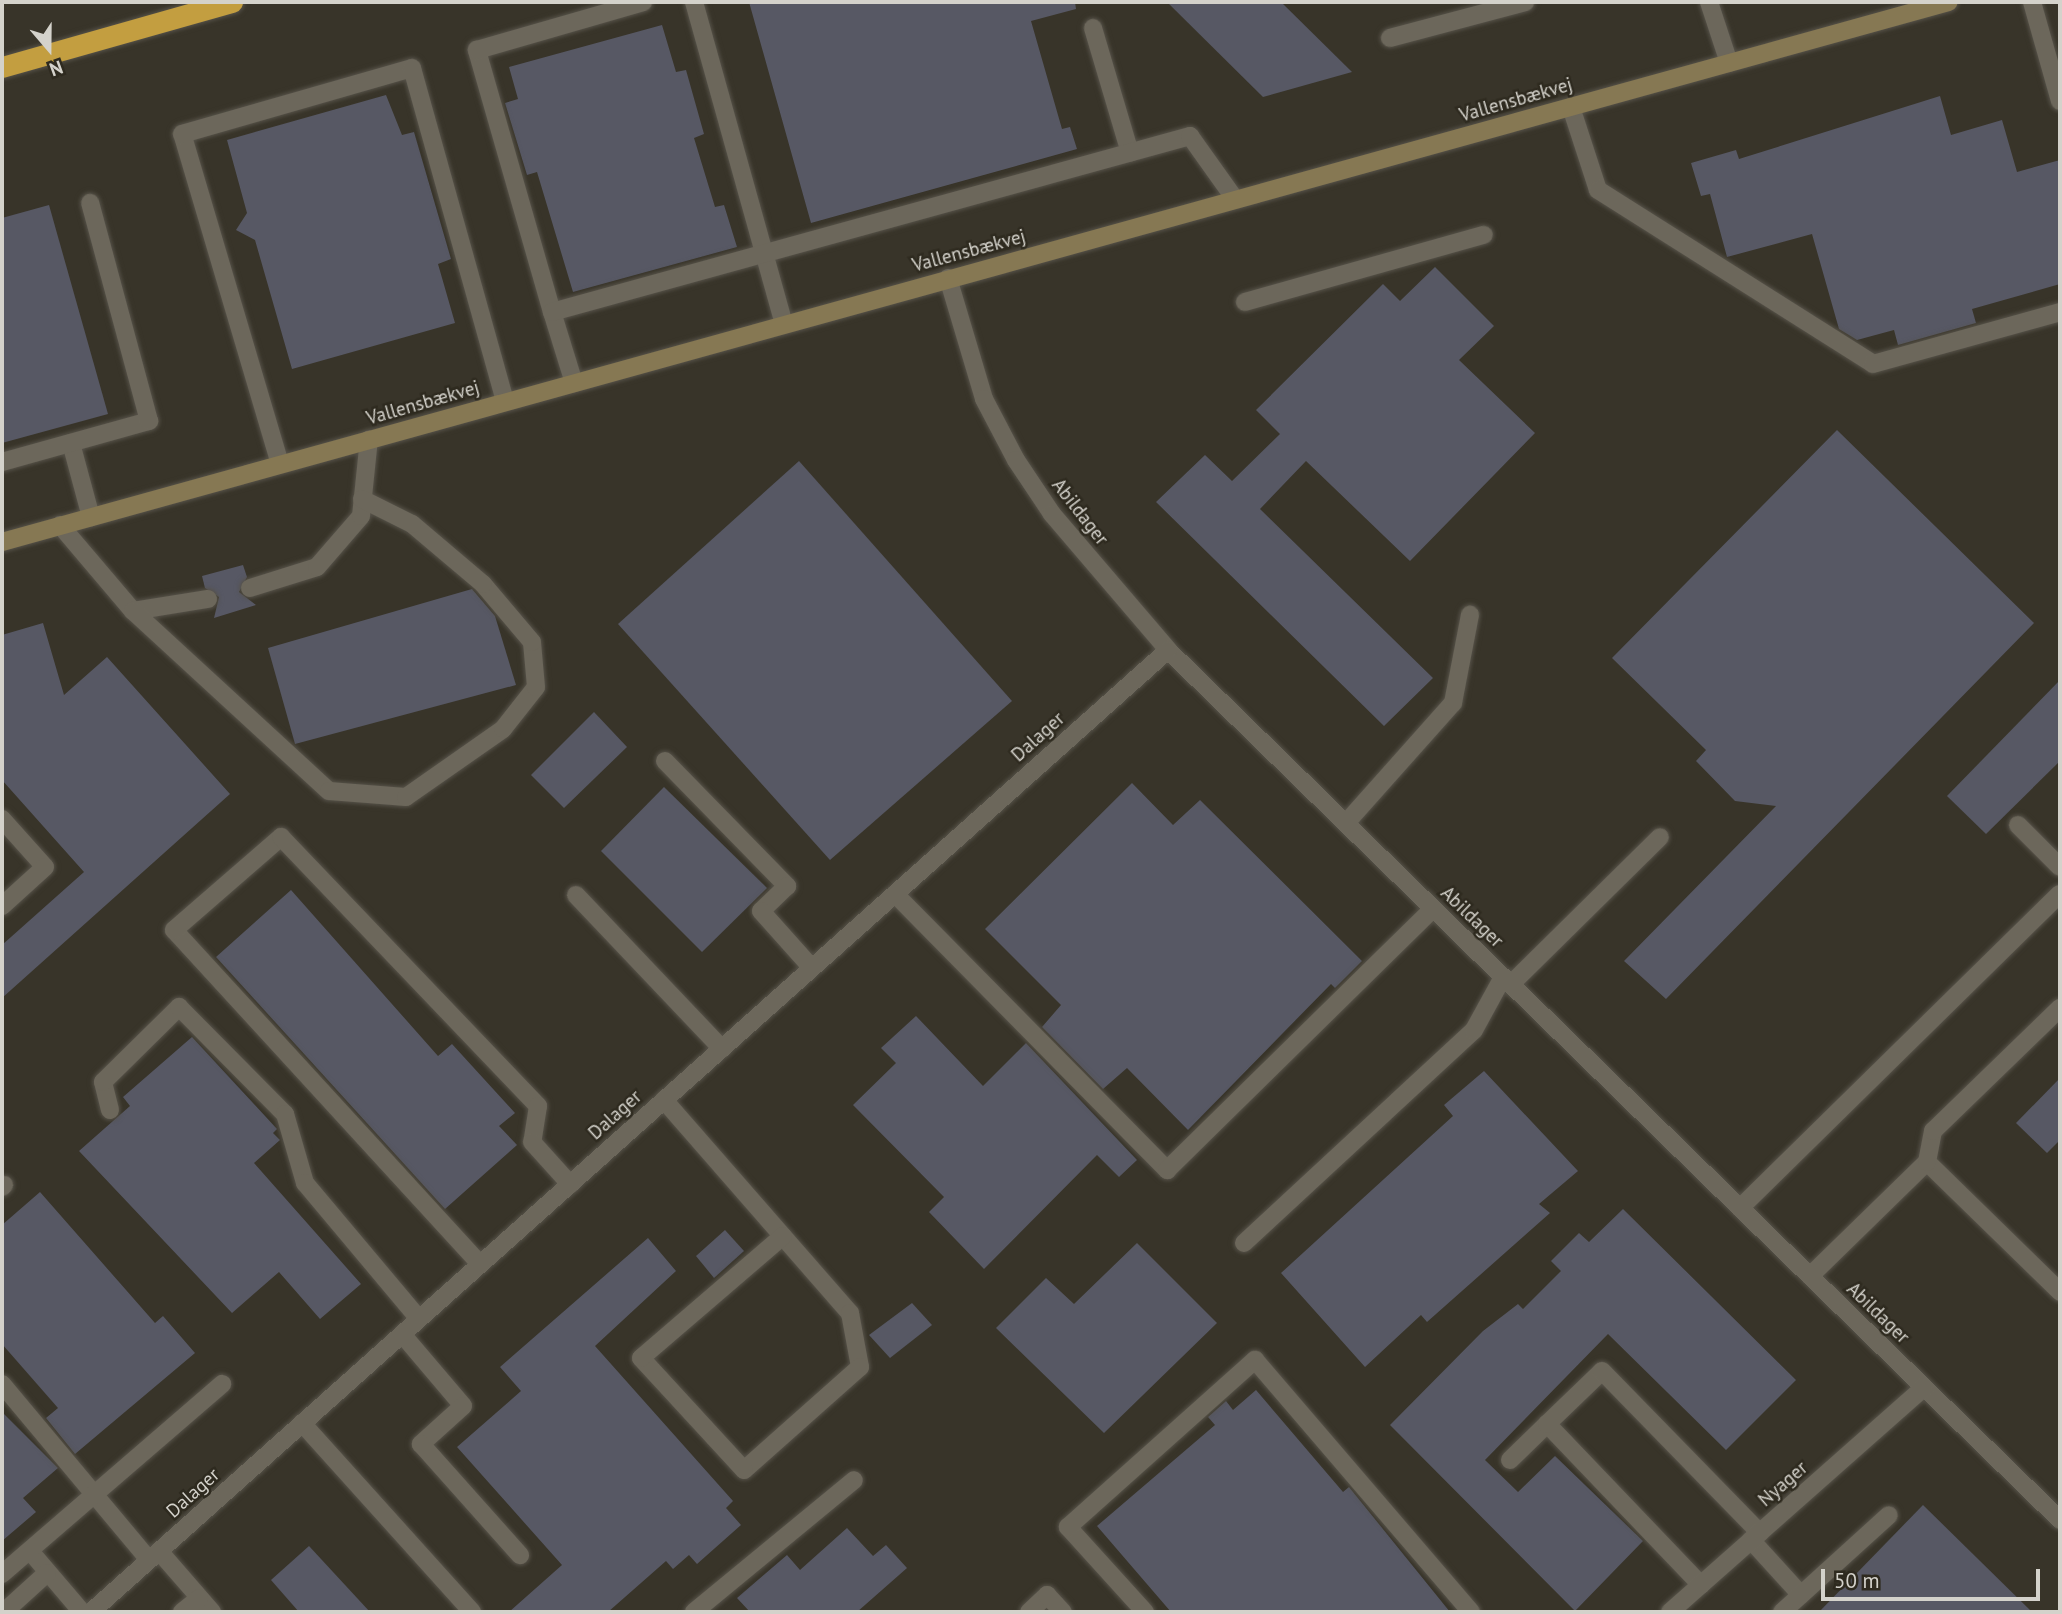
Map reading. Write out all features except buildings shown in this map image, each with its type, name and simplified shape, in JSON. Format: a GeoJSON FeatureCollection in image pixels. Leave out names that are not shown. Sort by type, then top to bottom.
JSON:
{"type":"FeatureCollection","features":[{"type":"Feature","properties":{"kind":"highway"},"geometry":{"type":"LineString","coordinates":[[2,67],[232,2]]}},
{"type":"Feature","properties":{"kind":"street"},"geometry":{"type":"LineString","coordinates":[[574,383],[477,50],[643,2]]}},
{"type":"Feature","properties":{"kind":"street"},"geometry":{"type":"LineString","coordinates":[[694,2],[784,324]]}},
{"type":"Feature","properties":{"kind":"street"},"geometry":{"type":"LineString","coordinates":[[1390,38],[1525,2]]}},
{"type":"Feature","properties":{"kind":"street"},"geometry":{"type":"LineString","coordinates":[[1709,2],[1729,63]]}},
{"type":"Feature","properties":{"kind":"street","name":"Vallensbækvej"},"geometry":{"type":"LineString","coordinates":[[2,542],[1949,2]]}},
{"type":"Feature","properties":{"kind":"street"},"geometry":{"type":"LineString","coordinates":[[2032,2],[2060,101]]}},
{"type":"Feature","properties":{"kind":"street"},"geometry":{"type":"LineString","coordinates":[[1093,28],[1130,153]]}},
{"type":"Feature","properties":{"kind":"street"},"geometry":{"type":"LineString","coordinates":[[280,464],[182,134],[412,68],[505,401]]}},
{"type":"Feature","properties":{"kind":"street"},"geometry":{"type":"LineString","coordinates":[[1571,107],[1598,190],[1873,364],[2060,312]]}},
{"type":"Feature","properties":{"kind":"street"},"geometry":{"type":"LineString","coordinates":[[552,312],[1191,136],[1235,199]]}},
{"type":"Feature","properties":{"kind":"street"},"geometry":{"type":"LineString","coordinates":[[2,462],[149,421],[90,203]]}},
{"type":"Feature","properties":{"kind":"street"},"geometry":{"type":"LineString","coordinates":[[1245,302],[1484,235]]}},
{"type":"Feature","properties":{"kind":"street","name":"Abildager"},"geometry":{"type":"LineString","coordinates":[[947,278],[984,399],[1016,460],[1052,514],[1168,650],[2060,1520]]}},
{"type":"Feature","properties":{"kind":"street"},"geometry":{"type":"LineString","coordinates":[[250,588],[317,567],[360,516],[369,439]]}},
{"type":"Feature","properties":{"kind":"street"},"geometry":{"type":"LineString","coordinates":[[71,443],[91,517]]}},
{"type":"Feature","properties":{"kind":"street"},"geometry":{"type":"LineString","coordinates":[[60,526],[133,611],[329,791],[406,797],[503,729],[536,687],[532,642],[473,576],[412,524],[362,499]]}},
{"type":"Feature","properties":{"kind":"street"},"geometry":{"type":"LineString","coordinates":[[133,611],[208,598]]}},
{"type":"Feature","properties":{"kind":"street"},"geometry":{"type":"LineString","coordinates":[[1346,823],[1453,703],[1470,615]]}},
{"type":"Feature","properties":{"kind":"street","name":"Dalager"},"geometry":{"type":"LineString","coordinates":[[90,1612],[1168,650]]}},
{"type":"Feature","properties":{"kind":"street"},"geometry":{"type":"LineString","coordinates":[[666,761],[787,886],[761,911],[812,968]]}},
{"type":"Feature","properties":{"kind":"street"},"geometry":{"type":"LineString","coordinates":[[2,819],[45,867],[2,906]]}},
{"type":"Feature","properties":{"kind":"street"},"geometry":{"type":"LineString","coordinates":[[2018,825],[2060,867]]}},
{"type":"Feature","properties":{"kind":"street"},"geometry":{"type":"LineString","coordinates":[[480,1264],[174,930],[281,837],[538,1106],[532,1142],[570,1184]]}},
{"type":"Feature","properties":{"kind":"street"},"geometry":{"type":"LineString","coordinates":[[1244,1243],[1474,1030],[1507,981],[1660,837]]}},
{"type":"Feature","properties":{"kind":"street"},"geometry":{"type":"LineString","coordinates":[[895,894],[1167,1170],[1433,909]]}},
{"type":"Feature","properties":{"kind":"street"},"geometry":{"type":"LineString","coordinates":[[1740,1208],[2060,894]]}},
{"type":"Feature","properties":{"kind":"street"},"geometry":{"type":"LineString","coordinates":[[576,895],[722,1049]]}},
{"type":"Feature","properties":{"kind":"street"},"geometry":{"type":"LineString","coordinates":[[110,1110],[103,1082],[179,1007],[285,1114],[305,1183],[419,1319]]}},
{"type":"Feature","properties":{"kind":"street"},"geometry":{"type":"LineString","coordinates":[[1810,1276],[1927,1162],[1933,1131],[2060,1008]]}},
{"type":"Feature","properties":{"kind":"street"},"geometry":{"type":"LineString","coordinates":[[664,1100],[783,1236],[850,1313],[860,1367],[744,1471],[641,1358],[783,1236]]}},
{"type":"Feature","properties":{"kind":"street"},"geometry":{"type":"LineString","coordinates":[[1927,1162],[2060,1292]]}},
{"type":"Feature","properties":{"kind":"street"},"geometry":{"type":"LineString","coordinates":[[402,1334],[463,1406],[421,1444],[520,1555]]}},
{"type":"Feature","properties":{"kind":"street"},"geometry":{"type":"LineString","coordinates":[[1145,1612],[1068,1527],[1255,1360],[1471,1612]]}},
{"type":"Feature","properties":{"kind":"street"},"geometry":{"type":"LineString","coordinates":[[1510,1460],[1602,1371],[1756,1536],[1801,1595]]}},
{"type":"Feature","properties":{"kind":"street"},"geometry":{"type":"LineString","coordinates":[[2,1384],[95,1496],[212,1612]]}},
{"type":"Feature","properties":{"kind":"street"},"geometry":{"type":"LineString","coordinates":[[2,1574],[222,1384]]}},
{"type":"Feature","properties":{"kind":"street","name":"Nyager"},"geometry":{"type":"LineString","coordinates":[[1670,1612],[1924,1387]]}},
{"type":"Feature","properties":{"kind":"street"},"geometry":{"type":"LineString","coordinates":[[302,1423],[472,1612]]}},
{"type":"Feature","properties":{"kind":"street"},"geometry":{"type":"LineString","coordinates":[[1547,1424],[1701,1585]]}},
{"type":"Feature","properties":{"kind":"street"},"geometry":{"type":"LineString","coordinates":[[694,1612],[854,1480]]}},
{"type":"Feature","properties":{"kind":"street"},"geometry":{"type":"LineString","coordinates":[[1782,1612],[1889,1515]]}},
{"type":"Feature","properties":{"kind":"street"},"geometry":{"type":"LineString","coordinates":[[30,1550],[82,1612]]}},
{"type":"Feature","properties":{"kind":"street"},"geometry":{"type":"LineString","coordinates":[[4,1612],[47,1573]]}},
{"type":"Feature","properties":{"kind":"street"},"geometry":{"type":"LineString","coordinates":[[1028,1612],[1047,1595],[1063,1612]]}},
{"type":"Feature","properties":{"kind":"street"},"geometry":{"type":"LineString","coordinates":[[182,1612],[199,1598]]}}]}
